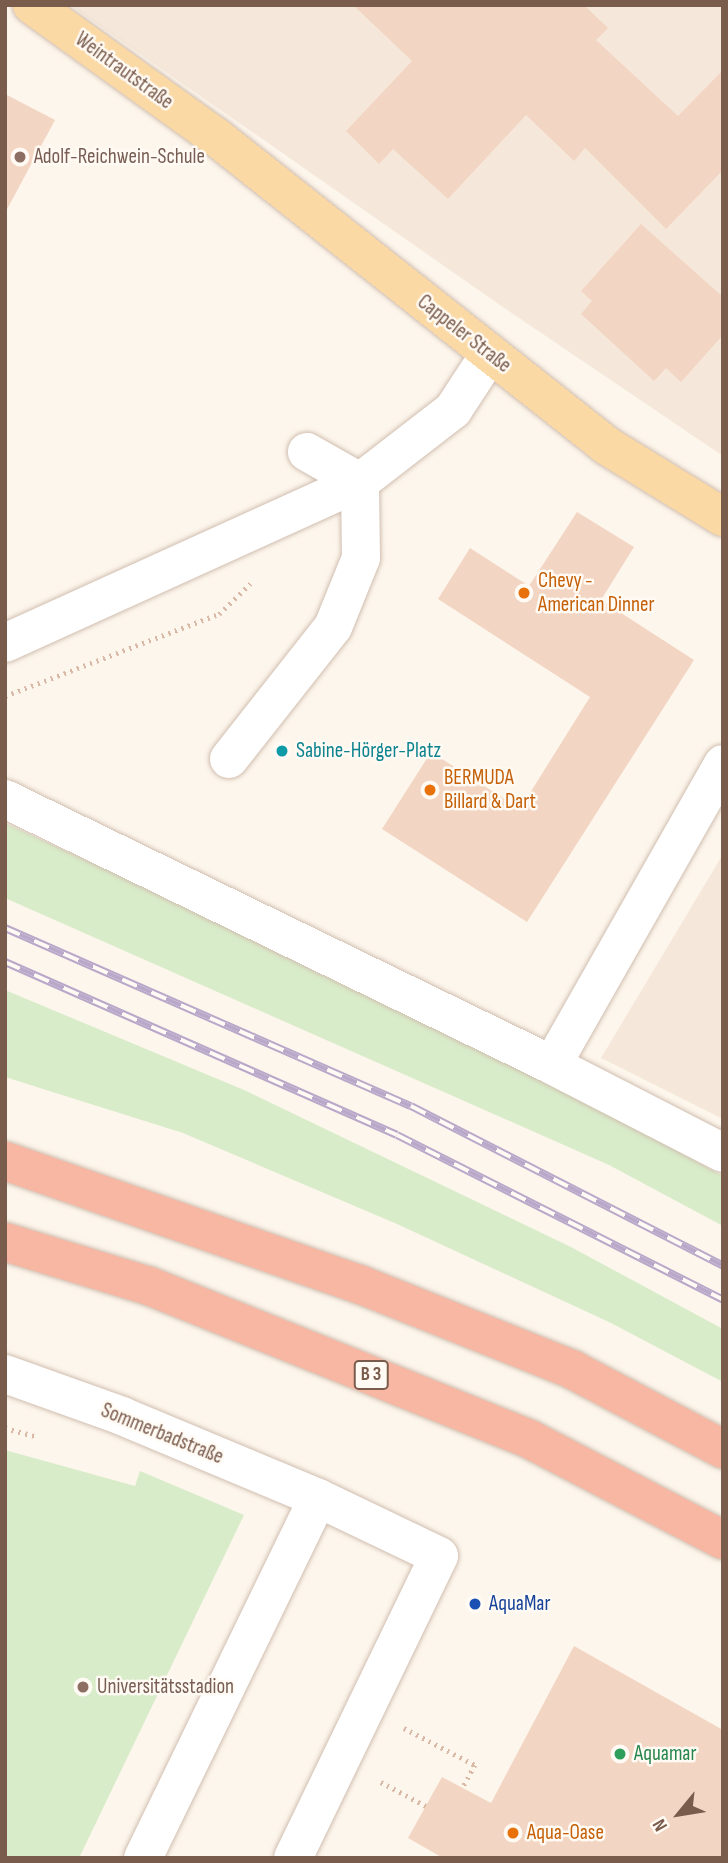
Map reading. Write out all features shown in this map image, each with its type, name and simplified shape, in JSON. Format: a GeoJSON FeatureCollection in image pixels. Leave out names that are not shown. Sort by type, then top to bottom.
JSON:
{"type":"FeatureCollection","features":[{"type":"Feature","properties":{"kind":"highway"},"geometry":{"type":"LineString","coordinates":[[5,1161],[361,1285],[573,1370],[723,1449]]}},
{"type":"Feature","properties":{"kind":"highway","name":"B 3"},"geometry":{"type":"LineString","coordinates":[[5,1242],[149,1286],[529,1439],[723,1540]]}},
{"type":"Feature","properties":{"kind":"main road","name":"Weintrautstraße"},"geometry":{"type":"LineString","coordinates":[[32,5],[216,136]]}},
{"type":"Feature","properties":{"kind":"main road","name":"Cappeler Straße"},"geometry":{"type":"LineString","coordinates":[[216,136],[607,446],[723,517]]}},
{"type":"Feature","properties":{"kind":"street"},"geometry":{"type":"LineString","coordinates":[[5,643],[360,482],[453,410],[489,355]]}},
{"type":"Feature","properties":{"kind":"street"},"geometry":{"type":"LineString","coordinates":[[307,452],[360,482]]}},
{"type":"Feature","properties":{"kind":"street"},"geometry":{"type":"LineString","coordinates":[[229,759],[333,626],[361,558],[360,482]]}},
{"type":"Feature","properties":{"kind":"street"},"geometry":{"type":"LineString","coordinates":[[552,1065],[723,764]]}},
{"type":"Feature","properties":{"kind":"street"},"geometry":{"type":"LineString","coordinates":[[5,799],[552,1065],[723,1153]]}},
{"type":"Feature","properties":{"kind":"street","name":"Sommerbadstraße"},"geometry":{"type":"LineString","coordinates":[[5,1374],[122,1416],[318,1498],[439,1556],[366,1708]]}},
{"type":"Feature","properties":{"kind":"street"},"geometry":{"type":"LineString","coordinates":[[143,1858],[318,1498]]}},
{"type":"Feature","properties":{"kind":"street"},"geometry":{"type":"LineString","coordinates":[[293,1858],[366,1708]]}},
{"type":"Feature","properties":{"kind":"path"},"geometry":{"type":"LineString","coordinates":[[5,696],[219,614],[251,586]]}},
{"type":"Feature","properties":{"kind":"path"},"geometry":{"type":"LineString","coordinates":[[366,1708],[475,1765],[463,1788]]}},
{"type":"Feature","properties":{"kind":"path"},"geometry":{"type":"LineString","coordinates":[[341,1761],[426,1806]]}},
{"type":"Feature","properties":{"kind":"shaded area"},"geometry":{"type":"Polygon","coordinates":[[[70,5],[723,5],[723,456],[500,305],[70,5]]]}},
{"type":"Feature","properties":{"kind":"shaded area"},"geometry":{"type":"Polygon","coordinates":[[[723,854],[723,1119],[601,1058],[723,854]]]}},
{"type":"Feature","properties":{"kind":"green space"},"geometry":{"type":"Polygon","coordinates":[[[5,823],[462,1033],[723,1176],[723,1226],[609,1165],[5,898],[5,823]]]}},
{"type":"Feature","properties":{"kind":"green space"},"geometry":{"type":"Polygon","coordinates":[[[5,990],[244,1090],[571,1247],[723,1329],[723,1382],[611,1323],[397,1224],[183,1133],[5,1077],[5,990]]]}},
{"type":"Feature","properties":{"kind":"green space","name":"Universitätsstadion"},"geometry":{"type":"Polygon","coordinates":[[[5,1450],[135,1486],[140,1471],[244,1515],[79,1858],[5,1858],[5,1450]]]}},
{"type":"Feature","properties":{"kind":"building"},"geometry":{"type":"Polygon","coordinates":[[[353,5],[584,5],[608,28],[596,40],[678,116],[723,70],[723,170],[666,229],[585,148],[574,161],[526,115],[448,199],[393,149],[379,164],[346,131],[412,61],[353,5]]]}},
{"type":"Feature","properties":{"kind":"building","name":"Adolf-Reichwein-Schule"},"geometry":{"type":"Polygon","coordinates":[[[5,94],[55,120],[5,213],[5,94]]]}},
{"type":"Feature","properties":{"kind":"building"},"geometry":{"type":"Polygon","coordinates":[[[641,224],[723,297],[723,335],[681,382],[666,368],[654,381],[581,314],[592,301],[581,291],[641,224]]]}},
{"type":"Feature","properties":{"kind":"building"},"geometry":{"type":"Polygon","coordinates":[[[577,512],[634,547],[601,600],[694,660],[527,922],[382,829],[431,752],[520,809],[590,697],[438,599],[470,548],[529,586],[577,512]]]}},
{"type":"Feature","properties":{"kind":"building","name":"Aquamar"},"geometry":{"type":"Polygon","coordinates":[[[574,1646],[723,1730],[723,1858],[443,1858],[408,1838],[442,1777],[491,1803],[574,1646]]]}},
{"type":"Feature","properties":{"kind":"railway"},"geometry":{"type":"LineString","coordinates":[[5,928],[411,1106],[723,1266]]}},
{"type":"Feature","properties":{"kind":"railway"},"geometry":{"type":"LineString","coordinates":[[5,962],[397,1135],[723,1300]]}},
{"type":"Feature","properties":{"kind":"place","name":"Adolf-Reichwein-Schule"},"geometry":{"type":"Point","coordinates":[20,157]}},
{"type":"Feature","properties":{"kind":"place","name":"Chevy - American Dinner"},"geometry":{"type":"Point","coordinates":[524,593]}},
{"type":"Feature","properties":{"kind":"place","name":"Sabine-Hörger-Platz"},"geometry":{"type":"Point","coordinates":[282,751]}},
{"type":"Feature","properties":{"kind":"place","name":"BERMUDA Billard & Dart"},"geometry":{"type":"Point","coordinates":[430,790]}},
{"type":"Feature","properties":{"kind":"place","name":"AquaMar"},"geometry":{"type":"Point","coordinates":[475,1604]}},
{"type":"Feature","properties":{"kind":"place","name":"Universitätsstadion"},"geometry":{"type":"Point","coordinates":[83,1687]}},
{"type":"Feature","properties":{"kind":"place","name":"Aquamar"},"geometry":{"type":"Point","coordinates":[620,1754]}},
{"type":"Feature","properties":{"kind":"place","name":"Aqua-Oase"},"geometry":{"type":"Point","coordinates":[513,1833]}}]}
